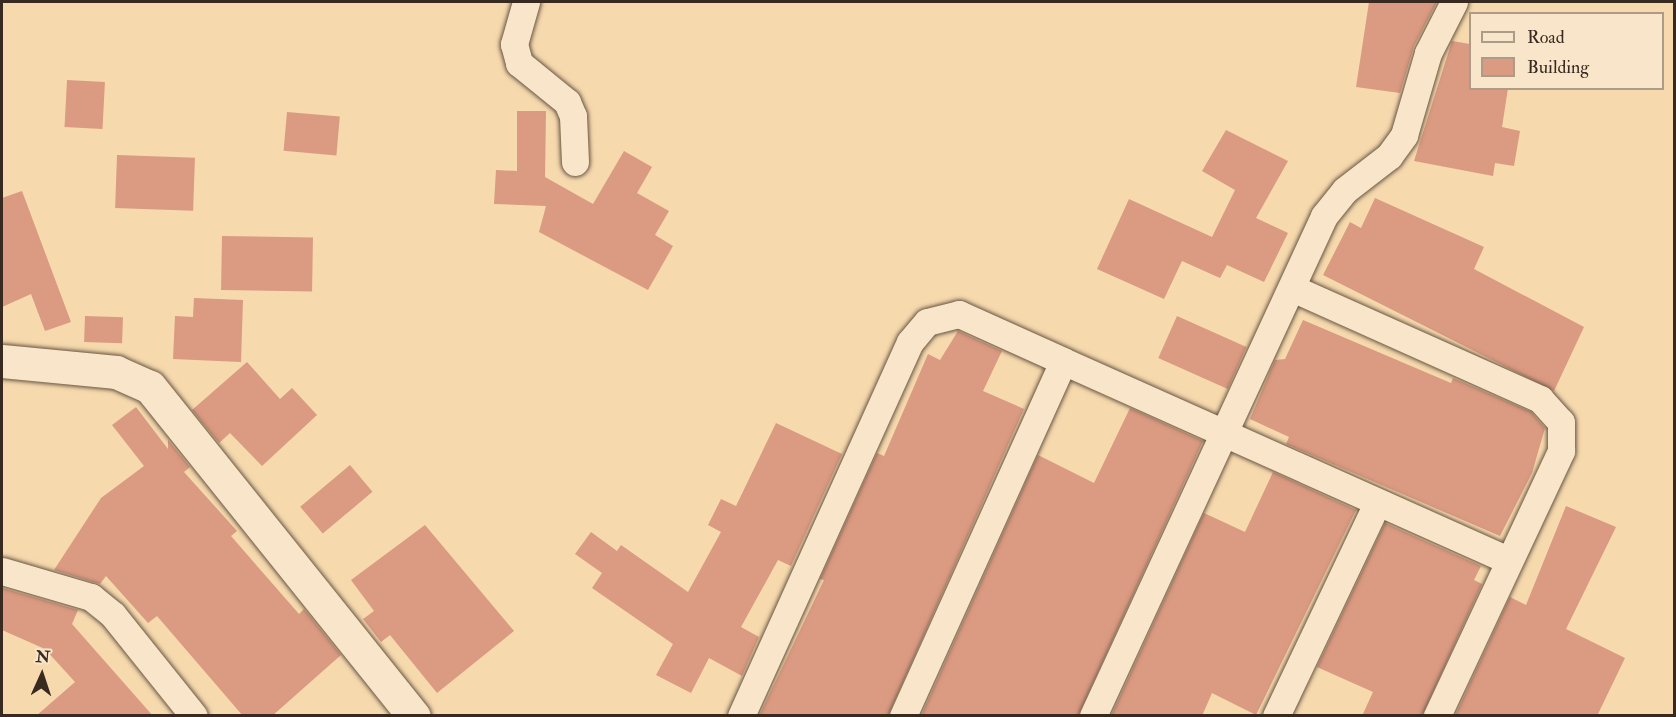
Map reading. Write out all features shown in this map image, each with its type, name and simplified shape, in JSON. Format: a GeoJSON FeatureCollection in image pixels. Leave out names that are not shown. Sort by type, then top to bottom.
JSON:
{"type":"FeatureCollection","features":[{"type":"Feature","properties":{"kind":"street"},"geometry":{"type":"LineString","coordinates":[[526,2],[514,44],[519,63],[567,102],[574,123],[575,162]]}},
{"type":"Feature","properties":{"kind":"street"},"geometry":{"type":"LineString","coordinates":[[1093,716],[1324,216],[1345,190],[1389,156],[1404,135],[1428,53],[1454,2]]}},
{"type":"Feature","properties":{"kind":"street"},"geometry":{"type":"LineString","coordinates":[[1292,288],[1540,399],[1554,410],[1563,434],[1561,451],[1507,560],[1437,716]]}},
{"type":"Feature","properties":{"kind":"street"},"geometry":{"type":"LineString","coordinates":[[741,716],[910,342],[927,322],[959,314],[1222,435],[1507,560]]}},
{"type":"Feature","properties":{"kind":"street"},"geometry":{"type":"LineString","coordinates":[[2,361],[116,372],[150,387],[414,716]]}},
{"type":"Feature","properties":{"kind":"street"},"geometry":{"type":"LineString","coordinates":[[903,716],[1063,361]]}},
{"type":"Feature","properties":{"kind":"street"},"geometry":{"type":"LineString","coordinates":[[1276,716],[1377,503]]}},
{"type":"Feature","properties":{"kind":"street"},"geometry":{"type":"LineString","coordinates":[[2,571],[91,597],[113,615],[194,716]]}},
{"type":"Feature","properties":{"kind":"building"},"geometry":{"type":"Polygon","coordinates":[[[1369,2],[1437,2],[1414,46],[1400,93],[1356,87],[1369,2]]]}},
{"type":"Feature","properties":{"kind":"building"},"geometry":{"type":"Polygon","coordinates":[[[1452,41],[1469,44],[1469,90],[1508,90],[1502,127],[1520,131],[1514,166],[1495,163],[1493,176],[1414,161],[1452,41]]]}},
{"type":"Feature","properties":{"kind":"building"},"geometry":{"type":"Polygon","coordinates":[[[67,80],[105,82],[102,129],[65,127],[67,80]]]}},
{"type":"Feature","properties":{"kind":"building"},"geometry":{"type":"Polygon","coordinates":[[[517,111],[546,111],[545,177],[593,204],[624,151],[652,167],[637,193],[669,211],[655,235],[673,246],[648,290],[539,232],[546,206],[494,204],[496,170],[517,171],[517,111]]]}},
{"type":"Feature","properties":{"kind":"building"},"geometry":{"type":"Polygon","coordinates":[[[287,112],[340,117],[336,155],[284,151],[287,112]]]}},
{"type":"Feature","properties":{"kind":"building"},"geometry":{"type":"Polygon","coordinates":[[[1226,130],[1288,161],[1256,218],[1288,233],[1264,282],[1227,265],[1220,278],[1182,261],[1164,299],[1097,269],[1129,199],[1212,237],[1235,190],[1202,171],[1226,130]]]}},
{"type":"Feature","properties":{"kind":"building"},"geometry":{"type":"Polygon","coordinates":[[[117,155],[195,158],[193,211],[115,208],[117,155]]]}},
{"type":"Feature","properties":{"kind":"building"},"geometry":{"type":"Polygon","coordinates":[[[22,191],[71,322],[45,331],[31,294],[2,307],[2,198],[22,191]]]}},
{"type":"Feature","properties":{"kind":"building"},"geometry":{"type":"Polygon","coordinates":[[[1375,198],[1484,247],[1474,269],[1584,327],[1554,391],[1323,275],[1350,222],[1361,228],[1375,198]]]}},
{"type":"Feature","properties":{"kind":"building"},"geometry":{"type":"Polygon","coordinates":[[[222,236],[313,238],[312,292],[221,290],[222,236]]]}},
{"type":"Feature","properties":{"kind":"building"},"geometry":{"type":"Polygon","coordinates":[[[194,298],[243,300],[241,362],[173,359],[175,316],[193,317],[194,298]]]}},
{"type":"Feature","properties":{"kind":"building"},"geometry":{"type":"Polygon","coordinates":[[[85,316],[123,317],[122,343],[84,342],[85,316]]]}},
{"type":"Feature","properties":{"kind":"building"},"geometry":{"type":"Polygon","coordinates":[[[1177,316],[1246,347],[1228,389],[1158,358],[1177,316]]]}},
{"type":"Feature","properties":{"kind":"building"},"geometry":{"type":"Polygon","coordinates":[[[1303,320],[1451,383],[1453,378],[1531,412],[1545,428],[1532,473],[1500,536],[1286,444],[1289,437],[1250,419],[1275,360],[1285,359],[1303,320]]]}},
{"type":"Feature","properties":{"kind":"building"},"geometry":{"type":"Polygon","coordinates":[[[958,331],[1002,351],[983,391],[1024,409],[888,716],[759,716],[824,580],[820,579],[877,453],[884,456],[928,354],[940,360],[958,331]]]}},
{"type":"Feature","properties":{"kind":"building"},"geometry":{"type":"Polygon","coordinates":[[[247,362],[280,399],[292,388],[317,415],[262,466],[230,433],[219,443],[192,410],[247,362]]]}},
{"type":"Feature","properties":{"kind":"building"},"geometry":{"type":"Polygon","coordinates":[[[136,407],[168,449],[168,440],[190,467],[184,472],[237,531],[231,536],[299,614],[304,609],[341,655],[272,716],[243,716],[157,616],[148,623],[106,576],[100,584],[54,570],[101,498],[144,466],[112,425],[136,407]]]}},
{"type":"Feature","properties":{"kind":"building"},"geometry":{"type":"Polygon","coordinates":[[[1130,408],[1203,441],[1078,716],[921,716],[1038,455],[1094,483],[1130,408]]]}},
{"type":"Feature","properties":{"kind":"building"},"geometry":{"type":"Polygon","coordinates":[[[776,423],[842,454],[791,566],[778,560],[741,627],[759,637],[742,676],[709,658],[691,693],[656,675],[673,644],[592,588],[602,573],[575,554],[591,532],[617,551],[621,545],[688,592],[721,532],[708,525],[721,499],[736,506],[776,423]]]}},
{"type":"Feature","properties":{"kind":"building"},"geometry":{"type":"Polygon","coordinates":[[[350,465],[372,492],[323,534],[300,507],[350,465]]]}},
{"type":"Feature","properties":{"kind":"building"},"geometry":{"type":"Polygon","coordinates":[[[1273,472],[1356,510],[1256,715],[1212,693],[1202,716],[1111,716],[1204,513],[1245,532],[1273,472]]]}},
{"type":"Feature","properties":{"kind":"building"},"geometry":{"type":"Polygon","coordinates":[[[1566,506],[1616,527],[1566,629],[1625,658],[1597,716],[1455,716],[1510,597],[1526,605],[1566,506]]]}},
{"type":"Feature","properties":{"kind":"building"},"geometry":{"type":"Polygon","coordinates":[[[1385,523],[1481,566],[1474,580],[1482,584],[1422,716],[1362,716],[1373,692],[1317,667],[1385,523]]]}},
{"type":"Feature","properties":{"kind":"building"},"geometry":{"type":"Polygon","coordinates":[[[425,525],[514,631],[437,693],[390,635],[381,642],[363,619],[374,611],[351,580],[425,525]]]}},
{"type":"Feature","properties":{"kind":"building"},"geometry":{"type":"Polygon","coordinates":[[[2,588],[78,610],[72,624],[153,716],[36,716],[75,682],[45,649],[2,630],[2,588]]]}}]}
